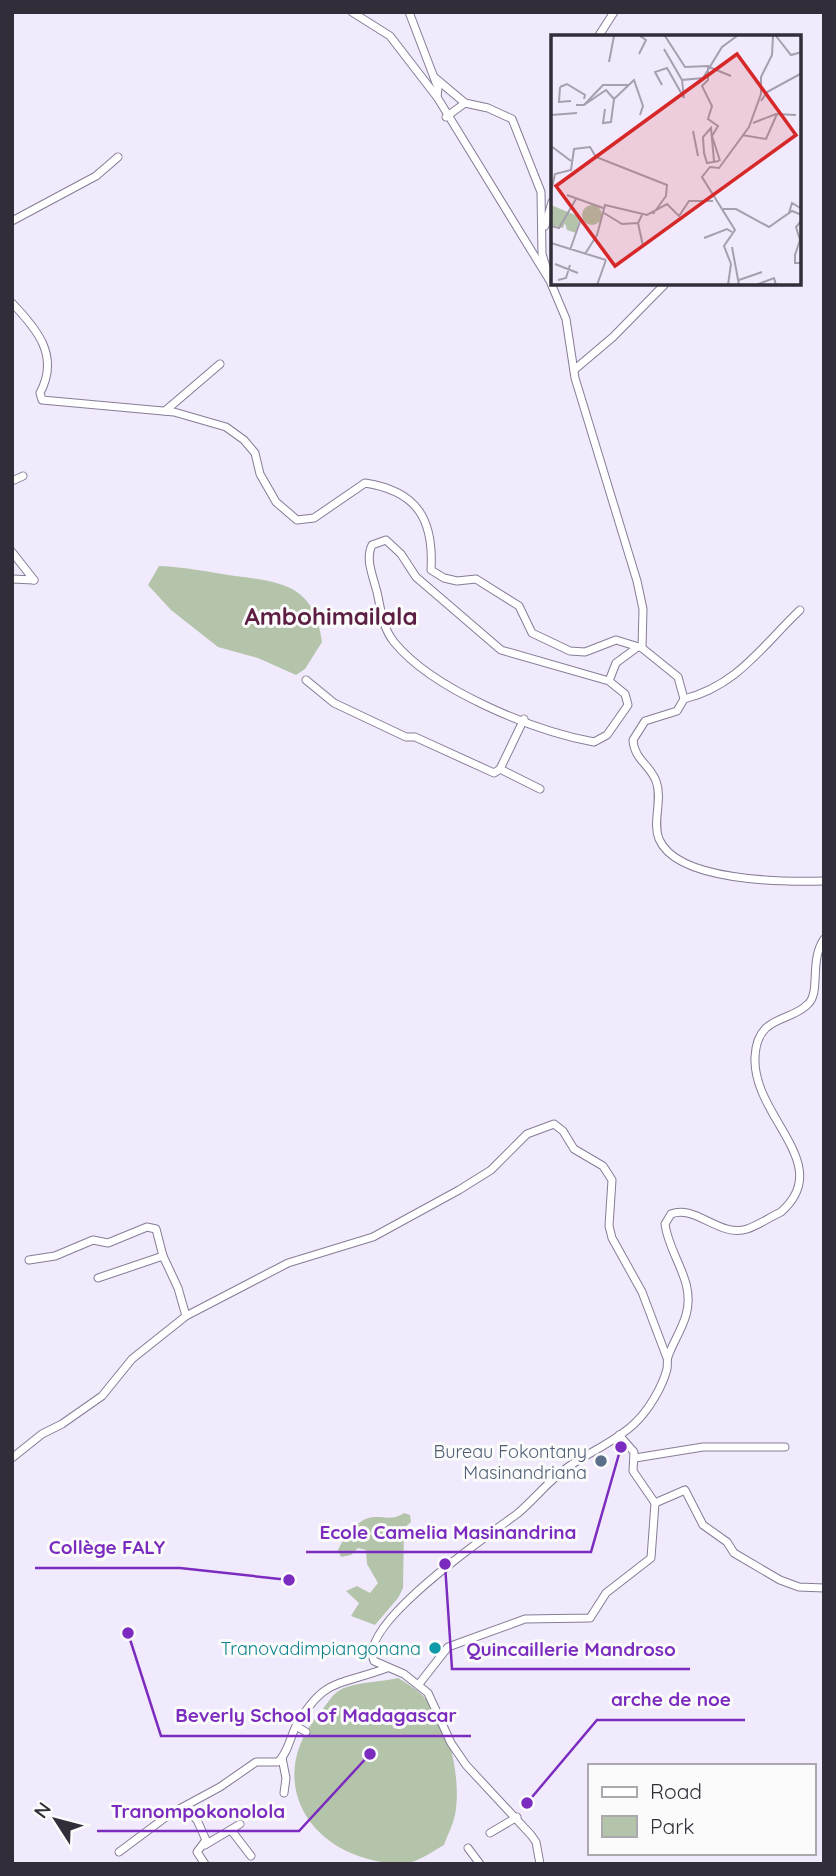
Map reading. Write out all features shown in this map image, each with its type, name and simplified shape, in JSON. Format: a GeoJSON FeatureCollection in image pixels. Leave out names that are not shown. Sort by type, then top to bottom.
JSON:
{"type":"FeatureCollection","features":[{"type":"Feature","properties":{"kind":"street"},"geometry":{"type":"LineString","coordinates":[[352,12],[390,36],[437,97],[446,117],[550,281]]}},
{"type":"Feature","properties":{"kind":"street"},"geometry":{"type":"LineString","coordinates":[[409,12],[434,77],[437,97]]}},
{"type":"Feature","properties":{"kind":"street"},"geometry":{"type":"LineString","coordinates":[[599,35],[614,12]]}},
{"type":"Feature","properties":{"kind":"street"},"geometry":{"type":"LineString","coordinates":[[604,26],[610,35]]}},
{"type":"Feature","properties":{"kind":"street"},"geometry":{"type":"LineString","coordinates":[[434,77],[465,103],[488,108],[512,119],[541,192],[544,230],[542,254],[550,281]]}},
{"type":"Feature","properties":{"kind":"street"},"geometry":{"type":"LineString","coordinates":[[446,117],[465,103]]}},
{"type":"Feature","properties":{"kind":"street"},"geometry":{"type":"LineString","coordinates":[[12,221],[96,176],[118,157]]}},
{"type":"Feature","properties":{"kind":"street"},"geometry":{"type":"LineString","coordinates":[[544,230],[551,206]]}},
{"type":"Feature","properties":{"kind":"street"},"geometry":{"type":"LineString","coordinates":[[552,285],[566,319],[574,370],[637,581],[643,609],[639,649]]}},
{"type":"Feature","properties":{"kind":"street"},"geometry":{"type":"LineString","coordinates":[[574,370],[614,337],[663,285]]}},
{"type":"Feature","properties":{"kind":"street"},"geometry":{"type":"LineString","coordinates":[[12,303],[32,322],[44,348],[49,376],[40,393],[42,400],[51,404],[76,402],[165,411],[226,427],[244,440],[255,453],[260,474],[276,502],[297,520],[314,518],[365,483],[390,487],[405,495],[432,536],[431,570],[436,575],[457,581],[476,579],[519,606],[533,633],[570,651],[585,652],[616,640],[639,649],[678,677],[684,699],[677,711],[645,721],[634,740],[638,759],[656,780],[657,835],[663,848],[687,865],[704,871],[789,882],[824,881]]}},
{"type":"Feature","properties":{"kind":"street"},"geometry":{"type":"LineString","coordinates":[[165,411],[220,364]]}},
{"type":"Feature","properties":{"kind":"street"},"geometry":{"type":"LineString","coordinates":[[12,481],[23,476]]}},
{"type":"Feature","properties":{"kind":"street"},"geometry":{"type":"LineString","coordinates":[[386,540],[401,554],[416,577],[500,650],[609,681],[625,694],[628,705],[607,735],[594,742],[524,719],[451,689],[394,641],[382,619],[371,571],[369,552],[372,545],[386,540]]}},
{"type":"Feature","properties":{"kind":"street"},"geometry":{"type":"LineString","coordinates":[[12,552],[34,580],[12,579]]}},
{"type":"Feature","properties":{"kind":"street"},"geometry":{"type":"LineString","coordinates":[[684,699],[702,695],[735,677],[800,610]]}},
{"type":"Feature","properties":{"kind":"street"},"geometry":{"type":"LineString","coordinates":[[609,681],[616,663],[639,649]]}},
{"type":"Feature","properties":{"kind":"street"},"geometry":{"type":"LineString","coordinates":[[306,680],[334,703],[406,737],[415,737],[494,773],[500,769],[524,719]]}},
{"type":"Feature","properties":{"kind":"street"},"geometry":{"type":"LineString","coordinates":[[500,769],[540,789]]}},
{"type":"Feature","properties":{"kind":"street"},"geometry":{"type":"LineString","coordinates":[[789,1122],[760,1080],[755,1069],[755,1052],[770,1023],[805,1007],[813,998],[814,961],[824,939]]}},
{"type":"Feature","properties":{"kind":"street"},"geometry":{"type":"LineString","coordinates":[[12,1458],[102,1395],[132,1359],[186,1316],[288,1263],[373,1237],[491,1170],[527,1134],[554,1124],[582,1155],[603,1166],[612,1180],[609,1226],[612,1238],[642,1292],[667,1358],[668,1368],[648,1408],[635,1424],[558,1474],[518,1513],[410,1598],[373,1645],[372,1657],[419,1684],[432,1699],[451,1743],[466,1765],[517,1817],[536,1842],[540,1864]]}},
{"type":"Feature","properties":{"kind":"street"},"geometry":{"type":"LineString","coordinates":[[667,1358],[686,1315],[688,1299],[681,1267],[666,1236],[668,1218],[679,1211],[715,1226],[740,1230],[804,1200]]}},
{"type":"Feature","properties":{"kind":"street"},"geometry":{"type":"LineString","coordinates":[[29,1261],[55,1256],[93,1240],[108,1243],[147,1227],[156,1229],[163,1256],[178,1288],[186,1316]]}},
{"type":"Feature","properties":{"kind":"street"},"geometry":{"type":"LineString","coordinates":[[99,1278],[163,1256]]}},
{"type":"Feature","properties":{"kind":"street"},"geometry":{"type":"LineString","coordinates":[[419,1684],[448,1647],[525,1619],[590,1618],[606,1592],[651,1558],[655,1503],[633,1471],[635,1458],[619,1435]]}},
{"type":"Feature","properties":{"kind":"street"},"geometry":{"type":"LineString","coordinates":[[635,1458],[704,1447],[785,1447]]}},
{"type":"Feature","properties":{"kind":"street"},"geometry":{"type":"LineString","coordinates":[[655,1503],[685,1490],[703,1525],[727,1542],[734,1553],[780,1580],[799,1587],[824,1587]]}},
{"type":"Feature","properties":{"kind":"street"},"geometry":{"type":"LineString","coordinates":[[119,1852],[170,1814],[185,1808],[256,1762],[274,1763],[282,1758],[296,1727],[328,1686],[346,1678],[387,1668]]}},
{"type":"Feature","properties":{"kind":"street"},"geometry":{"type":"LineString","coordinates":[[296,1727],[306,1732]]}},
{"type":"Feature","properties":{"kind":"street"},"geometry":{"type":"LineString","coordinates":[[282,1758],[286,1779],[284,1793]]}},
{"type":"Feature","properties":{"kind":"street"},"geometry":{"type":"LineString","coordinates":[[185,1808],[197,1820],[206,1840],[204,1845]]}},
{"type":"Feature","properties":{"kind":"street"},"geometry":{"type":"LineString","coordinates":[[490,1833],[517,1817]]}},
{"type":"Feature","properties":{"kind":"street"},"geometry":{"type":"LineString","coordinates":[[205,1864],[197,1852],[240,1824]]}},
{"type":"Feature","properties":{"kind":"street"},"geometry":{"type":"LineString","coordinates":[[231,1830],[251,1856]]}},
{"type":"Feature","properties":{"kind":"street"},"geometry":{"type":"LineString","coordinates":[[468,1848],[480,1864]]}},
{"type":"Feature","properties":{"kind":"green space"},"geometry":{"type":"Polygon","coordinates":[[[159,566],[268,581],[294,590],[312,609],[322,642],[305,669],[296,675],[258,658],[218,647],[171,610],[148,585],[159,566]]]}},
{"type":"Feature","properties":{"kind":"green space"},"geometry":{"type":"Polygon","coordinates":[[[404,1513],[410,1515],[411,1522],[404,1528],[403,1588],[398,1598],[375,1625],[351,1616],[359,1603],[346,1591],[357,1586],[370,1593],[378,1583],[367,1564],[366,1550],[358,1548],[351,1555],[341,1557],[338,1550],[353,1528],[364,1520],[394,1517],[404,1513]]]}},
{"type":"Feature","properties":{"kind":"green space"},"geometry":{"type":"Polygon","coordinates":[[[398,1678],[430,1704],[446,1732],[454,1760],[457,1803],[444,1845],[415,1861],[397,1864],[368,1859],[344,1850],[324,1836],[309,1820],[299,1801],[295,1780],[296,1758],[304,1736],[334,1694],[353,1685],[398,1678]]]}},
{"type":"Feature","properties":{"kind":"place","name":"Ecole Camelia Masinandrina"},"geometry":{"type":"Point","coordinates":[621,1447]}},
{"type":"Feature","properties":{"kind":"place","name":"Bureau Fokontany Masinandriana"},"geometry":{"type":"Point","coordinates":[601,1461]}},
{"type":"Feature","properties":{"kind":"place","name":"Quincaillerie Mandroso"},"geometry":{"type":"Point","coordinates":[445,1564]}},
{"type":"Feature","properties":{"kind":"place","name":"Collège FALY"},"geometry":{"type":"Point","coordinates":[289,1580]}},
{"type":"Feature","properties":{"kind":"place","name":"Beverly School of Madagascar"},"geometry":{"type":"Point","coordinates":[128,1633]}},
{"type":"Feature","properties":{"kind":"place","name":"Tranovadimpiangonana"},"geometry":{"type":"Point","coordinates":[435,1648]}},
{"type":"Feature","properties":{"kind":"place","name":"Tranompokonolola"},"geometry":{"type":"Point","coordinates":[370,1754]}},
{"type":"Feature","properties":{"kind":"place","name":"arche de noe"},"geometry":{"type":"Point","coordinates":[527,1803]}},
{"type":"Feature","properties":{"kind":"district","name":"Ambohimailala"},"geometry":{"type":"Point","coordinates":[331,616]}}]}
